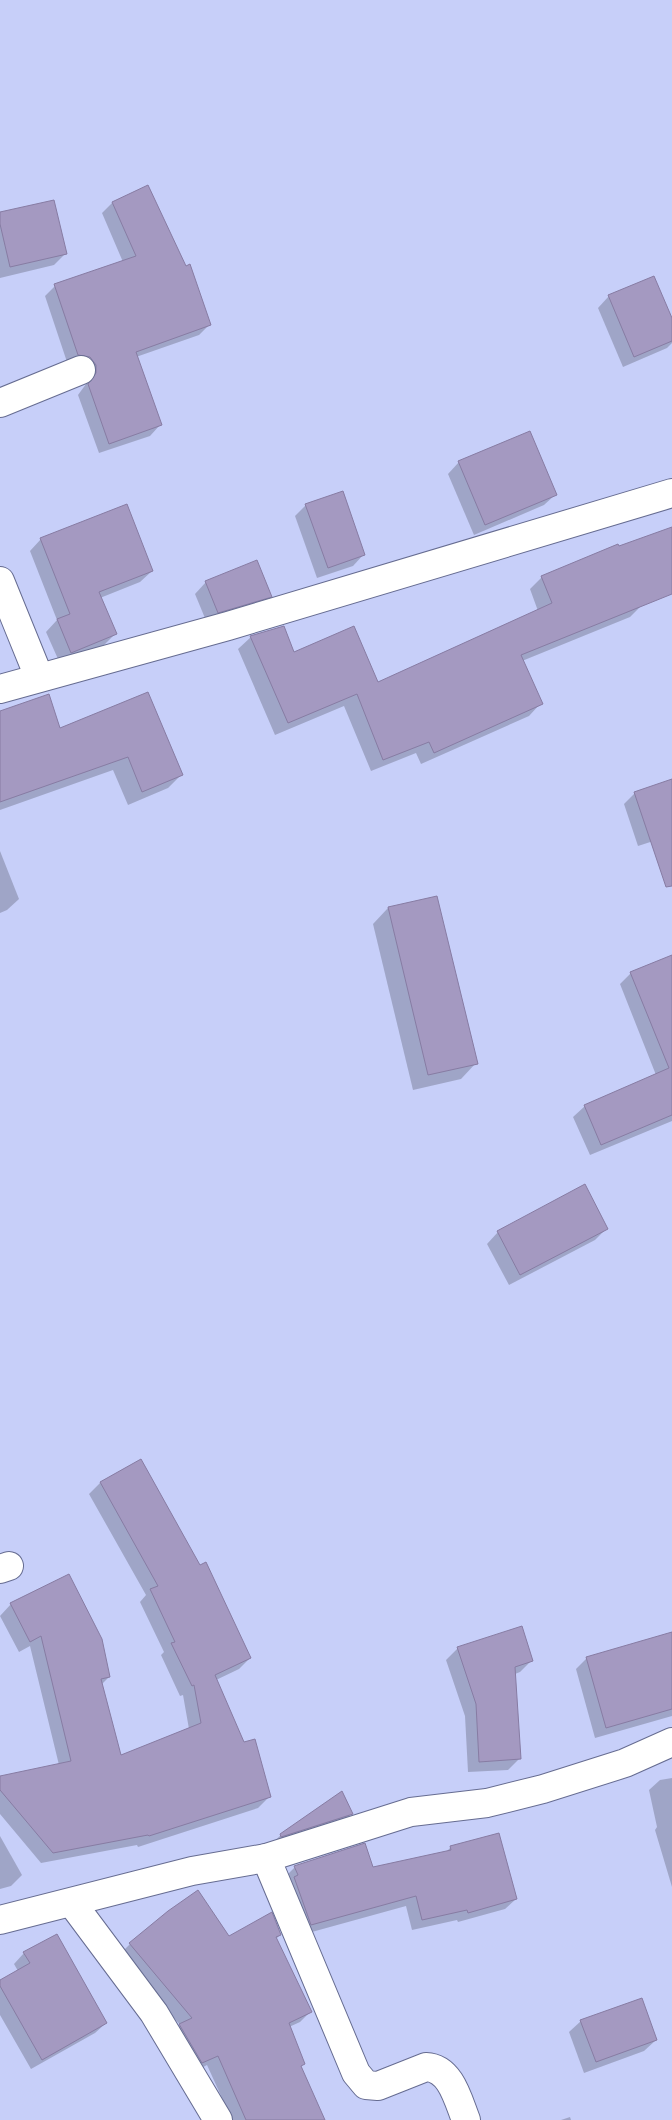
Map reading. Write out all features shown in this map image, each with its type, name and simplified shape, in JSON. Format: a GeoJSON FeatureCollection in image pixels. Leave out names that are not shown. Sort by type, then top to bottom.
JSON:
{"type":"FeatureCollection","features":[{"type":"Feature","properties":{"kind":"street"},"geometry":{"type":"LineString","coordinates":[[0,403],[81,370]]}},
{"type":"Feature","properties":{"kind":"street"},"geometry":{"type":"LineString","coordinates":[[0,689],[228,626],[672,493]]}},
{"type":"Feature","properties":{"kind":"street"},"geometry":{"type":"LineString","coordinates":[[0,581],[39,677]]}},
{"type":"Feature","properties":{"kind":"street"},"geometry":{"type":"LineString","coordinates":[[0,1920],[72,1904],[192,1871],[266,1858],[410,1812],[487,1804],[544,1789],[625,1762],[672,1742]]}},
{"type":"Feature","properties":{"kind":"street"},"geometry":{"type":"LineString","coordinates":[[266,1858],[356,2073],[366,2085],[378,2086],[426,2067],[434,2067],[451,2083],[466,2120]]}},
{"type":"Feature","properties":{"kind":"street"},"geometry":{"type":"LineString","coordinates":[[72,1904],[154,2013],[218,2120]]}},
{"type":"Feature","properties":{"kind":"building"},"geometry":{"type":"Polygon","coordinates":[[[148,185],[186,266],[190,264],[211,325],[136,352],[162,425],[109,444],[88,384],[96,373],[96,365],[90,357],[78,355],[54,284],[136,256],[112,202],[148,185]]]}},
{"type":"Feature","properties":{"kind":"building"},"geometry":{"type":"Polygon","coordinates":[[[54,200],[67,254],[10,267],[0,224],[0,212],[54,200]]]}},
{"type":"Feature","properties":{"kind":"building"},"geometry":{"type":"Polygon","coordinates":[[[654,276],[672,318],[672,341],[634,357],[608,295],[654,276]]]}},
{"type":"Feature","properties":{"kind":"building"},"geometry":{"type":"Polygon","coordinates":[[[530,431],[557,495],[485,525],[458,461],[530,431]]]}},
{"type":"Feature","properties":{"kind":"building"},"geometry":{"type":"Polygon","coordinates":[[[343,491],[365,555],[328,568],[305,504],[343,491]]]}},
{"type":"Feature","properties":{"kind":"building"},"geometry":{"type":"Polygon","coordinates":[[[127,504],[153,571],[99,592],[117,634],[71,653],[57,619],[70,614],[40,538],[127,504]]]}},
{"type":"Feature","properties":{"kind":"building"},"geometry":{"type":"Polygon","coordinates":[[[672,527],[672,594],[521,655],[543,704],[434,753],[429,742],[383,760],[357,694],[288,723],[250,636],[284,626],[294,652],[354,626],[378,682],[552,603],[541,576],[618,544],[619,546],[672,527]]]}},
{"type":"Feature","properties":{"kind":"building"},"geometry":{"type":"Polygon","coordinates":[[[257,560],[272,597],[218,613],[205,581],[257,560]]]}},
{"type":"Feature","properties":{"kind":"building"},"geometry":{"type":"Polygon","coordinates":[[[148,692],[183,775],[142,792],[128,757],[0,802],[0,711],[49,694],[60,728],[148,692]]]}},
{"type":"Feature","properties":{"kind":"building"},"geometry":{"type":"Polygon","coordinates":[[[672,779],[672,886],[666,887],[634,792],[672,779]]]}},
{"type":"Feature","properties":{"kind":"building"},"geometry":{"type":"Polygon","coordinates":[[[437,896],[478,1064],[428,1075],[388,907],[437,896]]]}},
{"type":"Feature","properties":{"kind":"building"},"geometry":{"type":"Polygon","coordinates":[[[672,955],[672,1115],[601,1145],[584,1105],[669,1068],[630,972],[672,955]]]}},
{"type":"Feature","properties":{"kind":"building"},"geometry":{"type":"Polygon","coordinates":[[[585,1184],[608,1229],[520,1275],[497,1231],[585,1184]]]}},
{"type":"Feature","properties":{"kind":"building"},"geometry":{"type":"Polygon","coordinates":[[[141,1459],[200,1565],[206,1562],[251,1658],[215,1675],[244,1742],[255,1739],[271,1797],[149,1836],[53,1853],[0,1790],[0,1776],[71,1761],[41,1636],[30,1642],[10,1603],[69,1574],[102,1639],[110,1677],[101,1679],[121,1755],[201,1723],[194,1685],[192,1686],[171,1643],[175,1642],[150,1589],[158,1586],[100,1482],[141,1459]]]}},
{"type":"Feature","properties":{"kind":"building"},"geometry":{"type":"Polygon","coordinates":[[[522,1626],[533,1661],[515,1667],[521,1759],[479,1762],[476,1704],[457,1647],[522,1626]]]}},
{"type":"Feature","properties":{"kind":"building"},"geometry":{"type":"Polygon","coordinates":[[[672,1632],[672,1709],[606,1728],[586,1657],[672,1632]]]}},
{"type":"Feature","properties":{"kind":"building"},"geometry":{"type":"Polygon","coordinates":[[[342,1791],[353,1814],[281,1837],[280,1834],[342,1791]]]}},
{"type":"Feature","properties":{"kind":"building"},"geometry":{"type":"Polygon","coordinates":[[[499,1833],[517,1899],[468,1913],[467,1910],[422,1920],[416,1896],[311,1925],[294,1877],[298,1875],[294,1866],[365,1843],[373,1867],[451,1850],[450,1846],[499,1833]]]}},
{"type":"Feature","properties":{"kind":"building"},"geometry":{"type":"Polygon","coordinates":[[[198,1890],[229,1936],[272,1912],[281,1935],[276,1937],[312,2012],[289,2023],[305,2064],[301,2066],[325,2120],[246,2120],[218,2056],[202,2063],[179,2024],[192,2018],[129,1943],[168,1911],[198,1890]]]}},
{"type":"Feature","properties":{"kind":"building"},"geometry":{"type":"Polygon","coordinates":[[[57,1934],[107,2023],[42,2060],[0,1986],[0,1980],[30,1963],[23,1952],[57,1934]]]}},
{"type":"Feature","properties":{"kind":"building"},"geometry":{"type":"Polygon","coordinates":[[[642,1998],[657,2040],[596,2062],[580,2020],[642,1998]]]}}]}
